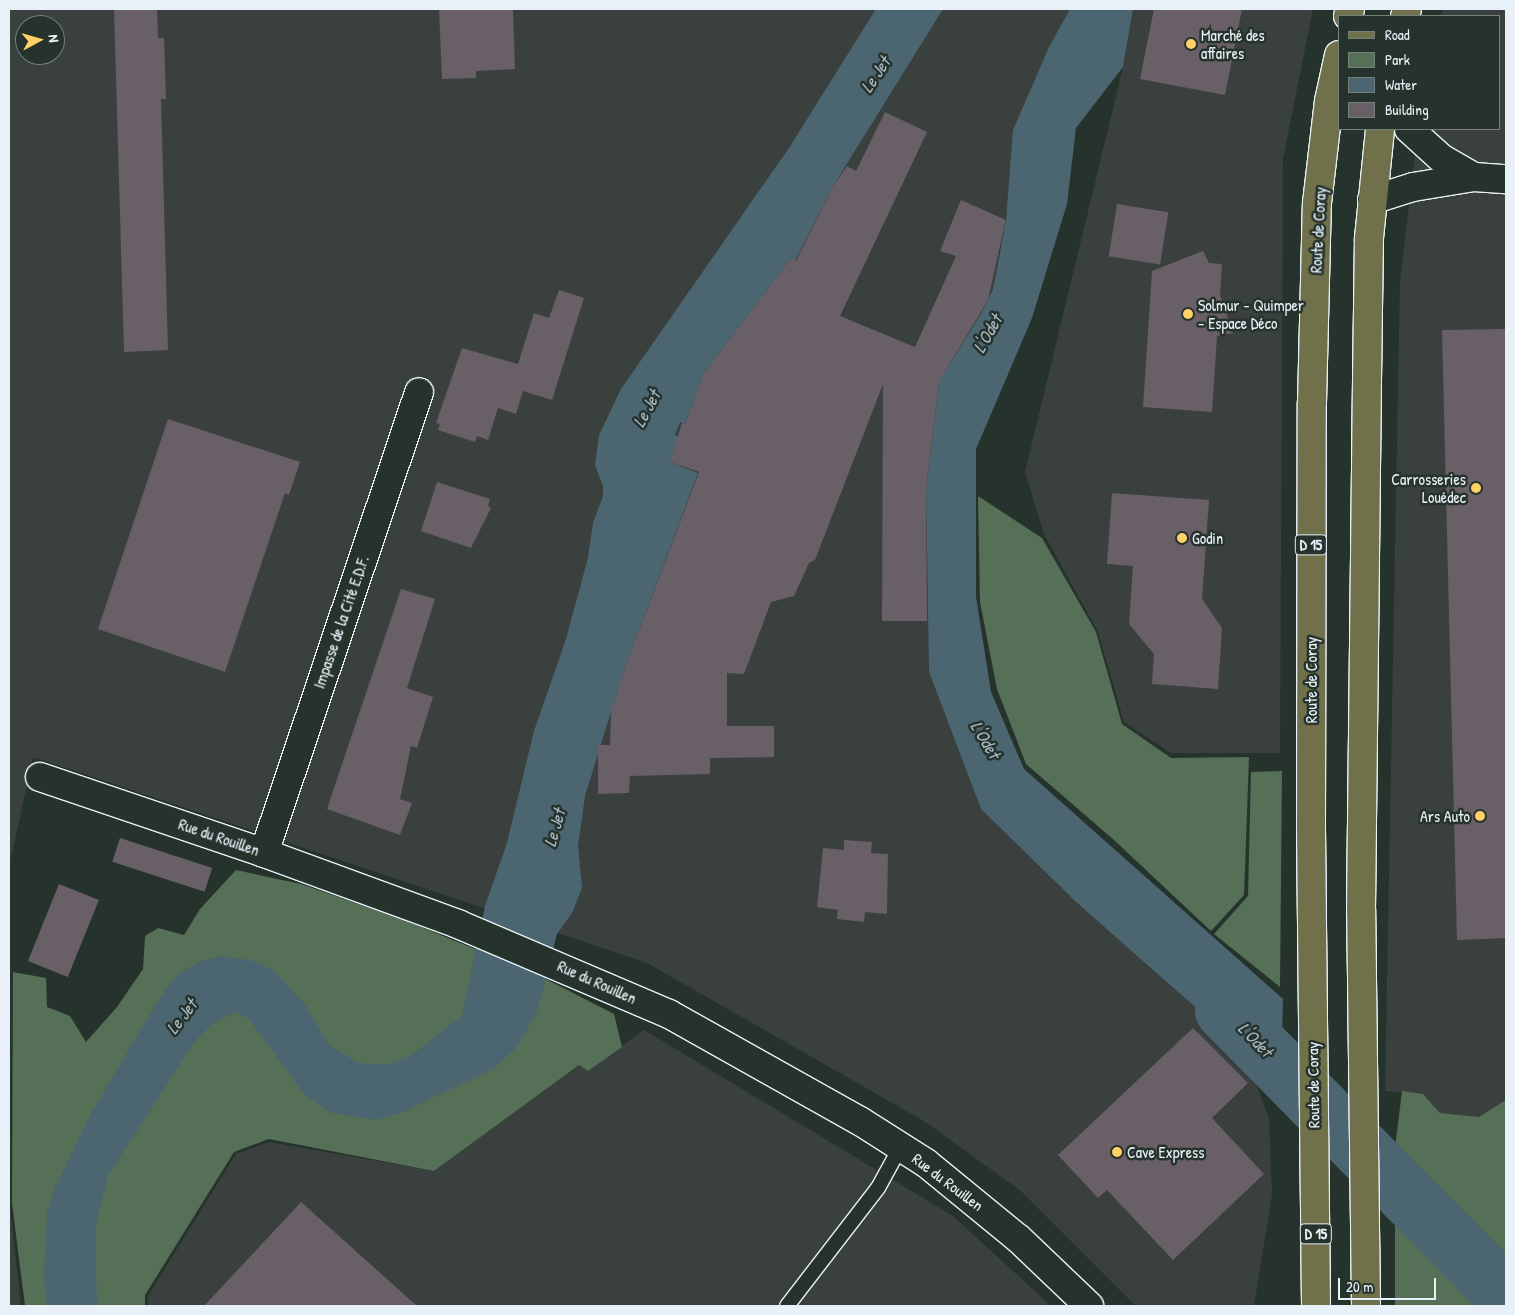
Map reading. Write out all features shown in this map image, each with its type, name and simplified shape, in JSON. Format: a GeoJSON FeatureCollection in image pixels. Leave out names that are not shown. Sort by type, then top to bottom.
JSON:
{"type":"FeatureCollection","features":[{"type":"Feature","properties":{"kind":"main road","name":"Route de Coray"},"geometry":{"type":"LineString","coordinates":[[1316,1306],[1312,1038],[1311,593],[1315,267],[1324,134],[1338,60]]}},
{"type":"Feature","properties":{"kind":"main road"},"geometry":{"type":"LineString","coordinates":[[1366,1306],[1362,1093],[1367,390],[1372,200],[1380,130]]}},
{"type":"Feature","properties":{"kind":"street"},"geometry":{"type":"LineString","coordinates":[[1409,130],[1441,158],[1474,177]]}},
{"type":"Feature","properties":{"kind":"street"},"geometry":{"type":"LineString","coordinates":[[1372,200],[1413,187],[1474,177],[1506,179]]}},
{"type":"Feature","properties":{"kind":"street","name":"Impasse de la Cité E.D.F."},"geometry":{"type":"LineString","coordinates":[[264,852],[419,392]]}},
{"type":"Feature","properties":{"kind":"street","name":"Rue du Rouillen"},"geometry":{"type":"LineString","coordinates":[[40,777],[264,852],[458,924],[556,964],[676,1018],[901,1146],[1012,1232],[1090,1306]]}},
{"type":"Feature","properties":{"kind":"lane"},"geometry":{"type":"LineString","coordinates":[[787,1306],[878,1188],[901,1146]]}},
{"type":"Feature","properties":{"kind":"shaded area"},"geometry":{"type":"Polygon","coordinates":[[[9,9],[1070,9],[1050,45],[1039,75],[1009,198],[993,289],[983,310],[939,382],[926,489],[929,672],[981,809],[1075,901],[1204,1015],[1253,1075],[1269,1119],[1272,1194],[1254,1306],[1136,1306],[1021,1191],[924,1121],[647,963],[33,757],[9,867],[9,9]]]}},
{"type":"Feature","properties":{"kind":"shaded area"},"geometry":{"type":"Polygon","coordinates":[[[1133,9],[1313,9],[1283,159],[1280,753],[1171,753],[1124,722],[1098,632],[1044,534],[1025,472],[1123,67],[1133,9]]]}},
{"type":"Feature","properties":{"kind":"shaded area"},"geometry":{"type":"Polygon","coordinates":[[[1443,9],[1506,9],[1506,1100],[1479,1118],[1440,1113],[1423,1094],[1385,1091],[1400,282],[1418,130],[1500,130],[1500,15],[1441,15],[1443,9]]]}},
{"type":"Feature","properties":{"kind":"shaded area"},"geometry":{"type":"Polygon","coordinates":[[[644,1030],[953,1216],[1051,1306],[148,1306],[148,1296],[236,1154],[269,1142],[434,1171],[579,1065],[588,1071],[644,1030]]]}},
{"type":"Feature","properties":{"kind":"shaded area"},"geometry":{"type":"Polygon","coordinates":[[[9,1199],[21,1306],[9,1306],[9,1199]]]}},
{"type":"Feature","properties":{"kind":"green space"},"geometry":{"type":"Polygon","coordinates":[[[978,496],[1042,538],[1096,632],[1122,724],[1171,758],[1249,757],[1244,895],[1211,931],[1114,840],[1026,764],[997,689],[980,602],[978,496]]]}},
{"type":"Feature","properties":{"kind":"green space"},"geometry":{"type":"Polygon","coordinates":[[[1282,771],[1280,987],[1214,934],[1248,896],[1251,772],[1282,771]]]}},
{"type":"Feature","properties":{"kind":"green space"},"geometry":{"type":"Polygon","coordinates":[[[236,870],[301,884],[404,920],[536,974],[614,1014],[622,1047],[588,1071],[579,1065],[434,1171],[269,1139],[234,1152],[145,1295],[145,1306],[25,1306],[12,1203],[13,972],[46,978],[47,1007],[70,1016],[86,1042],[117,1007],[143,969],[145,936],[158,928],[184,935],[200,909],[236,870]]]}},
{"type":"Feature","properties":{"kind":"green space"},"geometry":{"type":"Polygon","coordinates":[[[1402,1091],[1423,1094],[1440,1113],[1479,1117],[1506,1100],[1506,1306],[1395,1306],[1395,1148],[1402,1091]]]}},
{"type":"Feature","properties":{"kind":"water","name":"Le Jet"},"geometry":{"type":"Polygon","coordinates":[[[876,9],[943,9],[833,186],[795,261],[791,258],[704,373],[685,424],[680,422],[675,435],[679,437],[670,462],[698,473],[623,673],[585,796],[578,846],[582,888],[572,913],[557,934],[537,1012],[517,1047],[496,1067],[406,1111],[376,1120],[331,1113],[305,1095],[248,1018],[235,1012],[212,1024],[194,1042],[108,1176],[95,1228],[97,1306],[47,1306],[44,1278],[47,1212],[55,1188],[90,1115],[159,999],[177,975],[199,962],[220,956],[250,960],[274,971],[306,1006],[328,1044],[358,1063],[388,1065],[410,1056],[462,1016],[485,906],[507,843],[534,731],[566,639],[588,558],[593,523],[603,496],[603,486],[595,465],[599,435],[621,389],[789,148],[876,9]]]}},
{"type":"Feature","properties":{"kind":"water"},"geometry":{"type":"Polygon","coordinates":[[[1070,9],[1133,9],[1123,67],[1076,128],[1067,204],[1032,318],[976,449],[976,597],[991,692],[1024,769],[1283,999],[1280,1109],[1204,1015],[1075,901],[981,809],[929,672],[926,489],[939,382],[983,310],[993,289],[1006,220],[1013,130],[1050,45],[1070,9]]]}},
{"type":"Feature","properties":{"kind":"building"},"geometry":{"type":"Polygon","coordinates":[[[114,9],[157,9],[158,38],[164,38],[166,99],[161,99],[168,350],[124,352],[114,9]]]}},
{"type":"Feature","properties":{"kind":"building"},"geometry":{"type":"Polygon","coordinates":[[[439,9],[513,9],[515,69],[476,71],[476,78],[442,79],[439,9]]]}},
{"type":"Feature","properties":{"kind":"building","name":"Marché des affaires"},"geometry":{"type":"Polygon","coordinates":[[[1154,9],[1242,9],[1225,95],[1140,79],[1154,9]]]}},
{"type":"Feature","properties":{"kind":"building"},"geometry":{"type":"Polygon","coordinates":[[[885,112],[927,132],[840,316],[915,347],[956,256],[940,251],[961,200],[1006,220],[988,300],[939,382],[926,489],[927,621],[882,621],[883,384],[815,560],[809,563],[794,596],[771,602],[744,674],[727,673],[727,726],[774,726],[774,757],[710,758],[710,774],[630,776],[629,793],[598,794],[598,745],[610,745],[611,711],[623,673],[699,472],[670,462],[682,423],[685,424],[704,373],[791,258],[796,261],[833,186],[847,166],[856,171],[885,112]]]}},
{"type":"Feature","properties":{"kind":"building"},"geometry":{"type":"Polygon","coordinates":[[[1117,204],[1168,212],[1160,264],[1109,256],[1117,204]]]}},
{"type":"Feature","properties":{"kind":"building","name":"Solmur - Quimper - Espace Déco"},"geometry":{"type":"Polygon","coordinates":[[[1203,251],[1209,263],[1222,264],[1220,295],[1233,333],[1217,336],[1212,412],[1143,407],[1152,271],[1203,251]]]}},
{"type":"Feature","properties":{"kind":"building"},"geometry":{"type":"Polygon","coordinates":[[[559,290],[584,298],[552,400],[523,391],[516,414],[498,408],[488,440],[477,436],[475,442],[438,430],[440,424],[436,423],[462,348],[518,364],[534,313],[549,318],[559,290]]]}},
{"type":"Feature","properties":{"kind":"building"},"geometry":{"type":"Polygon","coordinates":[[[1506,329],[1506,938],[1457,940],[1442,330],[1506,329]]]}},
{"type":"Feature","properties":{"kind":"building"},"geometry":{"type":"Polygon","coordinates":[[[168,419],[300,462],[289,495],[285,493],[225,672],[98,629],[168,419]]]}},
{"type":"Feature","properties":{"kind":"building"},"geometry":{"type":"Polygon","coordinates":[[[437,482],[490,499],[488,506],[491,508],[471,548],[421,531],[437,482]]]}},
{"type":"Feature","properties":{"kind":"building"},"geometry":{"type":"Polygon","coordinates":[[[1112,493],[1209,500],[1202,599],[1222,628],[1218,689],[1152,684],[1154,654],[1129,624],[1133,566],[1107,564],[1112,493]]]}},
{"type":"Feature","properties":{"kind":"building"},"geometry":{"type":"Polygon","coordinates":[[[401,589],[435,599],[407,688],[433,697],[417,748],[411,746],[400,799],[412,803],[400,835],[327,809],[401,589]]]}},
{"type":"Feature","properties":{"kind":"building"},"geometry":{"type":"Polygon","coordinates":[[[120,838],[212,868],[205,892],[112,862],[120,838]]]}},
{"type":"Feature","properties":{"kind":"building"},"geometry":{"type":"Polygon","coordinates":[[[844,840],[872,842],[871,853],[888,854],[887,914],[865,912],[864,922],[837,919],[838,910],[817,907],[823,848],[844,850],[844,840]]]}},
{"type":"Feature","properties":{"kind":"building"},"geometry":{"type":"Polygon","coordinates":[[[59,884],[99,900],[68,977],[28,961],[59,884]]]}},
{"type":"Feature","properties":{"kind":"building"},"geometry":{"type":"Polygon","coordinates":[[[1193,1028],[1248,1083],[1212,1118],[1264,1174],[1173,1260],[1107,1190],[1098,1198],[1058,1155],[1193,1028]]]}},
{"type":"Feature","properties":{"kind":"building"},"geometry":{"type":"Polygon","coordinates":[[[301,1202],[417,1306],[204,1306],[301,1202]]]}},
{"type":"Feature","properties":{"kind":"waterway","name":"L'Odet"},"geometry":{"type":"LineString","coordinates":[[1224,1010],[1506,1296]]}},
{"type":"Feature","properties":{"kind":"place","name":"Marché des affaires"},"geometry":{"type":"Point","coordinates":[1191,44]}},
{"type":"Feature","properties":{"kind":"place","name":"Solmur - Quimper - Espace Déco"},"geometry":{"type":"Point","coordinates":[1188,314]}},
{"type":"Feature","properties":{"kind":"place","name":"Carrosseries Louédec"},"geometry":{"type":"Point","coordinates":[1476,488]}},
{"type":"Feature","properties":{"kind":"place","name":"Godin"},"geometry":{"type":"Point","coordinates":[1182,538]}},
{"type":"Feature","properties":{"kind":"place","name":"Ars Auto"},"geometry":{"type":"Point","coordinates":[1480,816]}},
{"type":"Feature","properties":{"kind":"place","name":"Cave Express"},"geometry":{"type":"Point","coordinates":[1117,1152]}}]}
